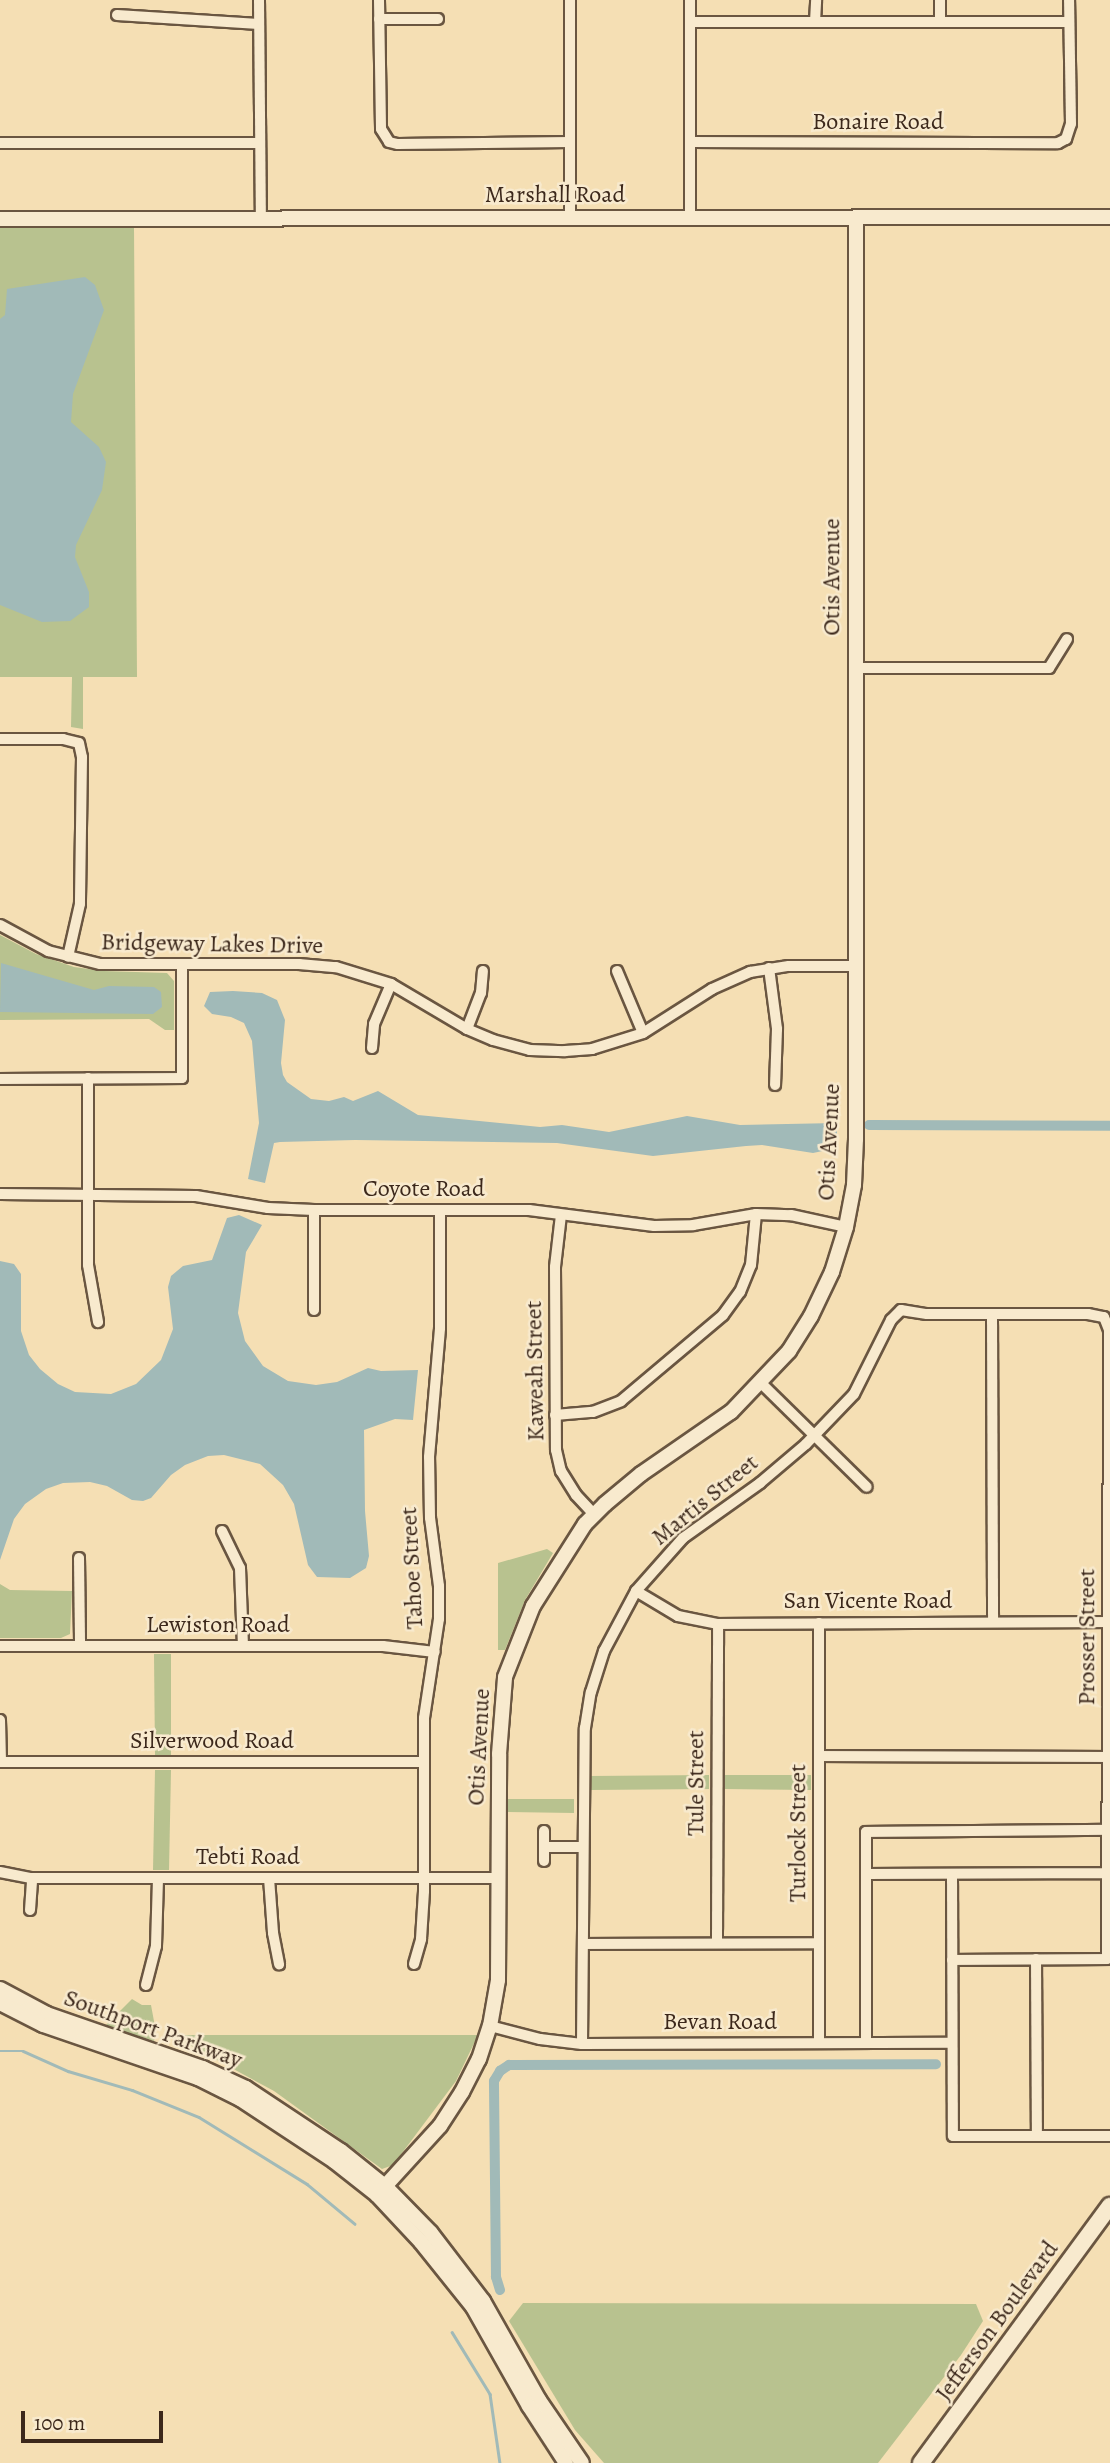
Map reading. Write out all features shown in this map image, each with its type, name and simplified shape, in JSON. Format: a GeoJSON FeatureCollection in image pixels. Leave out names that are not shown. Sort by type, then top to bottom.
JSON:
{"type":"FeatureCollection","features":[{"type":"Feature","properties":{"kind":"main road","name":"Jefferson Boulevard"},"geometry":{"type":"LineString","coordinates":[[921,2463],[1110,2206]]}},
{"type":"Feature","properties":{"kind":"street"},"geometry":{"type":"LineString","coordinates":[[259,0],[261,219]]}},
{"type":"Feature","properties":{"kind":"street"},"geometry":{"type":"LineString","coordinates":[[379,0],[381,129],[389,142],[570,142]]}},
{"type":"Feature","properties":{"kind":"street"},"geometry":{"type":"LineString","coordinates":[[570,0],[570,218]]}},
{"type":"Feature","properties":{"kind":"street"},"geometry":{"type":"LineString","coordinates":[[690,0],[690,218]]}},
{"type":"Feature","properties":{"kind":"street"},"geometry":{"type":"LineString","coordinates":[[816,0],[816,22]]}},
{"type":"Feature","properties":{"kind":"street"},"geometry":{"type":"LineString","coordinates":[[940,0],[940,22]]}},
{"type":"Feature","properties":{"kind":"street"},"geometry":{"type":"LineString","coordinates":[[690,22],[1069,22],[1069,0]]}},
{"type":"Feature","properties":{"kind":"street"},"geometry":{"type":"LineString","coordinates":[[117,15],[259,24]]}},
{"type":"Feature","properties":{"kind":"street"},"geometry":{"type":"LineString","coordinates":[[379,19],[438,19]]}},
{"type":"Feature","properties":{"kind":"street","name":"Bonaire Road"},"geometry":{"type":"LineString","coordinates":[[690,142],[1058,143],[1066,139],[1071,124],[1069,22]]}},
{"type":"Feature","properties":{"kind":"street"},"geometry":{"type":"LineString","coordinates":[[0,143],[260,142]]}},
{"type":"Feature","properties":{"kind":"street","name":"Marshall Road"},"geometry":{"type":"LineString","coordinates":[[0,219],[1110,217]]}},
{"type":"Feature","properties":{"kind":"street","name":"Otis Avenue"},"geometry":{"type":"LineString","coordinates":[[381,2191],[439,2126],[462,2092],[479,2059],[490,2026],[498,1980],[499,1754],[505,1676],[533,1606],[594,1514],[641,1474],[731,1412],[789,1351],[811,1316],[832,1272],[846,1227],[854,1185],[856,1139],[856,218]]}},
{"type":"Feature","properties":{"kind":"street"},"geometry":{"type":"LineString","coordinates":[[855,668],[1049,668],[1067,639]]}},
{"type":"Feature","properties":{"kind":"street"},"geometry":{"type":"LineString","coordinates":[[0,739],[63,739],[79,743],[82,757],[80,904],[68,957]]}},
{"type":"Feature","properties":{"kind":"street","name":"Bridgeway Lakes Drive"},"geometry":{"type":"LineString","coordinates":[[0,925],[31,944],[68,957],[100,964],[299,964],[336,967],[391,984],[467,1029],[530,1050],[592,1049],[643,1032],[731,979],[769,968],[856,966]]}},
{"type":"Feature","properties":{"kind":"street"},"geometry":{"type":"LineString","coordinates":[[0,1079],[182,1078],[182,964]]}},
{"type":"Feature","properties":{"kind":"street"},"geometry":{"type":"LineString","coordinates":[[769,968],[777,1029],[775,1085]]}},
{"type":"Feature","properties":{"kind":"street"},"geometry":{"type":"LineString","coordinates":[[467,1029],[481,993],[483,971]]}},
{"type":"Feature","properties":{"kind":"street"},"geometry":{"type":"LineString","coordinates":[[617,971],[643,1032]]}},
{"type":"Feature","properties":{"kind":"street"},"geometry":{"type":"LineString","coordinates":[[372,1048],[374,1024],[391,984]]}},
{"type":"Feature","properties":{"kind":"street"},"geometry":{"type":"LineString","coordinates":[[88,1078],[88,1265],[98,1322]]}},
{"type":"Feature","properties":{"kind":"street","name":"Coyote Road"},"geometry":{"type":"LineString","coordinates":[[0,1194],[196,1196],[268,1208],[314,1210],[529,1210],[654,1226],[693,1225],[756,1214],[790,1215],[846,1227]]}},
{"type":"Feature","properties":{"kind":"street"},"geometry":{"type":"LineString","coordinates":[[314,1210],[314,1310]]}},
{"type":"Feature","properties":{"kind":"street","name":"Tahoe Street"},"geometry":{"type":"LineString","coordinates":[[414,1964],[421,1939],[424,1878],[424,1718],[435,1652],[439,1586],[430,1518],[429,1457],[440,1328],[440,1210]]}},
{"type":"Feature","properties":{"kind":"street"},"geometry":{"type":"LineString","coordinates":[[555,1415],[593,1412],[621,1401],[723,1315],[740,1292],[751,1265],[756,1214]]}},
{"type":"Feature","properties":{"kind":"street","name":"Kaweah Street"},"geometry":{"type":"LineString","coordinates":[[561,1215],[555,1267],[556,1450],[561,1471],[576,1495],[594,1514]]}},
{"type":"Feature","properties":{"kind":"street","name":"Martis Street"},"geometry":{"type":"LineString","coordinates":[[583,2044],[585,1728],[591,1692],[604,1651],[636,1591],[683,1538],[760,1483],[854,1394],[891,1320],[901,1310],[927,1314],[992,1315]]}},
{"type":"Feature","properties":{"kind":"street"},"geometry":{"type":"LineString","coordinates":[[992,1315],[993,1622]]}},
{"type":"Feature","properties":{"kind":"street","name":"Prosser Street"},"geometry":{"type":"LineString","coordinates":[[992,1315],[1104,1317],[1109,1330],[1109,1961]]}},
{"type":"Feature","properties":{"kind":"street"},"geometry":{"type":"LineString","coordinates":[[761,1383],[815,1433],[867,1487]]}},
{"type":"Feature","properties":{"kind":"street"},"geometry":{"type":"LineString","coordinates":[[222,1531],[240,1568],[243,1646]]}},
{"type":"Feature","properties":{"kind":"street"},"geometry":{"type":"LineString","coordinates":[[79,1558],[80,1646]]}},
{"type":"Feature","properties":{"kind":"street","name":"San Vicente Road"},"geometry":{"type":"LineString","coordinates":[[636,1591],[678,1616],[718,1623],[1108,1622]]}},
{"type":"Feature","properties":{"kind":"street","name":"Tule Street"},"geometry":{"type":"LineString","coordinates":[[717,1942],[718,1623]]}},
{"type":"Feature","properties":{"kind":"street","name":"Turlock Street"},"geometry":{"type":"LineString","coordinates":[[819,1623],[819,2043]]}},
{"type":"Feature","properties":{"kind":"street","name":"Lewiston Road"},"geometry":{"type":"LineString","coordinates":[[0,1646],[383,1646],[435,1652]]}},
{"type":"Feature","properties":{"kind":"street"},"geometry":{"type":"LineString","coordinates":[[0,1720],[0,1762]]}},
{"type":"Feature","properties":{"kind":"street"},"geometry":{"type":"LineString","coordinates":[[820,1756],[1108,1756]]}},
{"type":"Feature","properties":{"kind":"street","name":"Silverwood Road"},"geometry":{"type":"LineString","coordinates":[[0,1762],[423,1762]]}},
{"type":"Feature","properties":{"kind":"street"},"geometry":{"type":"LineString","coordinates":[[866,2043],[866,1832],[1108,1830]]}},
{"type":"Feature","properties":{"kind":"street"},"geometry":{"type":"LineString","coordinates":[[544,1831],[544,1861]]}},
{"type":"Feature","properties":{"kind":"street"},"geometry":{"type":"LineString","coordinates":[[544,1847],[583,1847]]}},
{"type":"Feature","properties":{"kind":"street","name":"Tebti Road"},"geometry":{"type":"LineString","coordinates":[[0,1872],[32,1878],[498,1878]]}},
{"type":"Feature","properties":{"kind":"street"},"geometry":{"type":"LineString","coordinates":[[866,1874],[1108,1873]]}},
{"type":"Feature","properties":{"kind":"street"},"geometry":{"type":"LineString","coordinates":[[951,1874],[953,2136],[1110,2136]]}},
{"type":"Feature","properties":{"kind":"street"},"geometry":{"type":"LineString","coordinates":[[30,1910],[32,1878]]}},
{"type":"Feature","properties":{"kind":"street"},"geometry":{"type":"LineString","coordinates":[[269,1878],[272,1933],[279,1964]]}},
{"type":"Feature","properties":{"kind":"street"},"geometry":{"type":"LineString","coordinates":[[146,1985],[156,1946],[158,1879]]}},
{"type":"Feature","properties":{"kind":"street"},"geometry":{"type":"LineString","coordinates":[[583,1944],[819,1943]]}},
{"type":"Feature","properties":{"kind":"street"},"geometry":{"type":"LineString","coordinates":[[1036,1959],[1037,2136]]}},
{"type":"Feature","properties":{"kind":"street"},"geometry":{"type":"LineString","coordinates":[[951,1960],[1109,1961]]}},
{"type":"Feature","properties":{"kind":"street","name":"Southport Parkway"},"geometry":{"type":"LineString","coordinates":[[0,1989],[47,2014],[203,2067],[246,2088],[341,2151],[381,2191],[431,2233],[483,2301],[539,2400],[582,2463]]}},
{"type":"Feature","properties":{"kind":"street","name":"Southport Parkway"},"geometry":{"type":"LineString","coordinates":[[0,2003],[43,2025],[187,2074],[240,2099],[381,2191],[473,2308],[528,2406],[566,2463]]}},
{"type":"Feature","properties":{"kind":"street","name":"Bevan Road"},"geometry":{"type":"LineString","coordinates":[[490,2026],[540,2039],[583,2044],[952,2043]]}},
{"type":"Feature","properties":{"kind":"green space"},"geometry":{"type":"Polygon","coordinates":[[[0,226],[134,226],[137,677],[83,677],[83,729],[71,727],[72,677],[0,677],[0,226]]]}},
{"type":"Feature","properties":{"kind":"green space"},"geometry":{"type":"Polygon","coordinates":[[[0,935],[36,954],[74,967],[167,973],[174,981],[174,1030],[165,1030],[149,1019],[0,1020],[0,935]]]}},
{"type":"Feature","properties":{"kind":"green space"},"geometry":{"type":"Polygon","coordinates":[[[547,1549],[553,1553],[525,1600],[505,1650],[498,1650],[498,1563],[547,1549]]]}},
{"type":"Feature","properties":{"kind":"green space"},"geometry":{"type":"Polygon","coordinates":[[[0,1584],[10,1590],[72,1591],[70,1634],[61,1638],[0,1638],[0,1584]]]}},
{"type":"Feature","properties":{"kind":"green space"},"geometry":{"type":"Polygon","coordinates":[[[154,1654],[171,1654],[171,1755],[155,1755],[154,1654]]]}},
{"type":"Feature","properties":{"kind":"green space"},"geometry":{"type":"Polygon","coordinates":[[[155,1770],[171,1770],[169,1870],[153,1870],[155,1770]]]}},
{"type":"Feature","properties":{"kind":"green space"},"geometry":{"type":"Polygon","coordinates":[[[709,1775],[709,1789],[590,1790],[590,1776],[709,1775]]]}},
{"type":"Feature","properties":{"kind":"green space"},"geometry":{"type":"Polygon","coordinates":[[[725,1775],[811,1775],[811,1790],[725,1789],[725,1775]]]}},
{"type":"Feature","properties":{"kind":"green space"},"geometry":{"type":"Polygon","coordinates":[[[506,1799],[574,1799],[574,1813],[506,1812],[506,1799]]]}},
{"type":"Feature","properties":{"kind":"green space"},"geometry":{"type":"Polygon","coordinates":[[[132,1999],[142,2005],[151,2005],[156,2032],[154,2041],[104,2027],[132,1999]]]}},
{"type":"Feature","properties":{"kind":"green space"},"geometry":{"type":"Polygon","coordinates":[[[171,2035],[478,2035],[456,2081],[393,2165],[382,2169],[274,2091],[171,2035]]]}},
{"type":"Feature","properties":{"kind":"green space"},"geometry":{"type":"Polygon","coordinates":[[[523,2303],[976,2304],[983,2321],[961,2355],[878,2463],[604,2463],[575,2430],[509,2321],[523,2303]]]}},
{"type":"Feature","properties":{"kind":"water"},"geometry":{"type":"Polygon","coordinates":[[[85,277],[95,285],[104,310],[73,394],[71,422],[99,447],[106,462],[102,490],[76,545],[75,557],[89,592],[89,607],[70,621],[42,622],[0,605],[0,319],[5,315],[7,289],[85,277]]]}},
{"type":"Feature","properties":{"kind":"water"},"geometry":{"type":"Polygon","coordinates":[[[1,963],[94,990],[109,986],[154,987],[161,992],[162,1007],[153,1014],[0,1012],[1,963]]]}},
{"type":"Feature","properties":{"kind":"water"},"geometry":{"type":"Polygon","coordinates":[[[210,992],[262,993],[277,1000],[285,1020],[281,1063],[283,1075],[287,1082],[311,1099],[329,1101],[344,1097],[353,1101],[378,1091],[418,1115],[540,1127],[562,1125],[609,1132],[687,1116],[740,1125],[837,1123],[837,1148],[813,1153],[762,1145],[653,1156],[557,1143],[355,1140],[280,1142],[274,1143],[265,1183],[248,1179],[259,1123],[252,1041],[244,1023],[231,1017],[212,1014],[204,1006],[210,992]]]}},
{"type":"Feature","properties":{"kind":"water"},"geometry":{"type":"Polygon","coordinates":[[[239,1215],[262,1225],[246,1252],[238,1313],[245,1341],[263,1366],[288,1381],[316,1385],[337,1382],[368,1368],[381,1371],[418,1370],[413,1420],[395,1419],[364,1430],[365,1511],[369,1556],[366,1568],[350,1578],[317,1577],[308,1565],[294,1504],[283,1485],[260,1464],[224,1455],[208,1456],[185,1465],[171,1475],[151,1498],[143,1501],[132,1500],[107,1486],[90,1482],[63,1483],[46,1489],[25,1504],[14,1519],[0,1560],[0,1261],[14,1264],[21,1274],[21,1331],[29,1355],[40,1369],[58,1384],[75,1392],[111,1394],[136,1384],[161,1360],[173,1329],[168,1287],[171,1276],[183,1266],[212,1260],[227,1218],[239,1215]]]}},
{"type":"Feature","properties":{"kind":"waterway"},"geometry":{"type":"LineString","coordinates":[[869,1125],[1110,1126]]}},
{"type":"Feature","properties":{"kind":"waterway"},"geometry":{"type":"LineString","coordinates":[[0,2051],[23,2051],[68,2071],[132,2090],[199,2117],[307,2184],[355,2224]]}},
{"type":"Feature","properties":{"kind":"waterway"},"geometry":{"type":"LineString","coordinates":[[500,2290],[496,2277],[494,2081],[500,2071],[509,2065],[936,2064]]}},
{"type":"Feature","properties":{"kind":"waterway"},"geometry":{"type":"LineString","coordinates":[[452,2332],[490,2394],[500,2463]]}}]}
